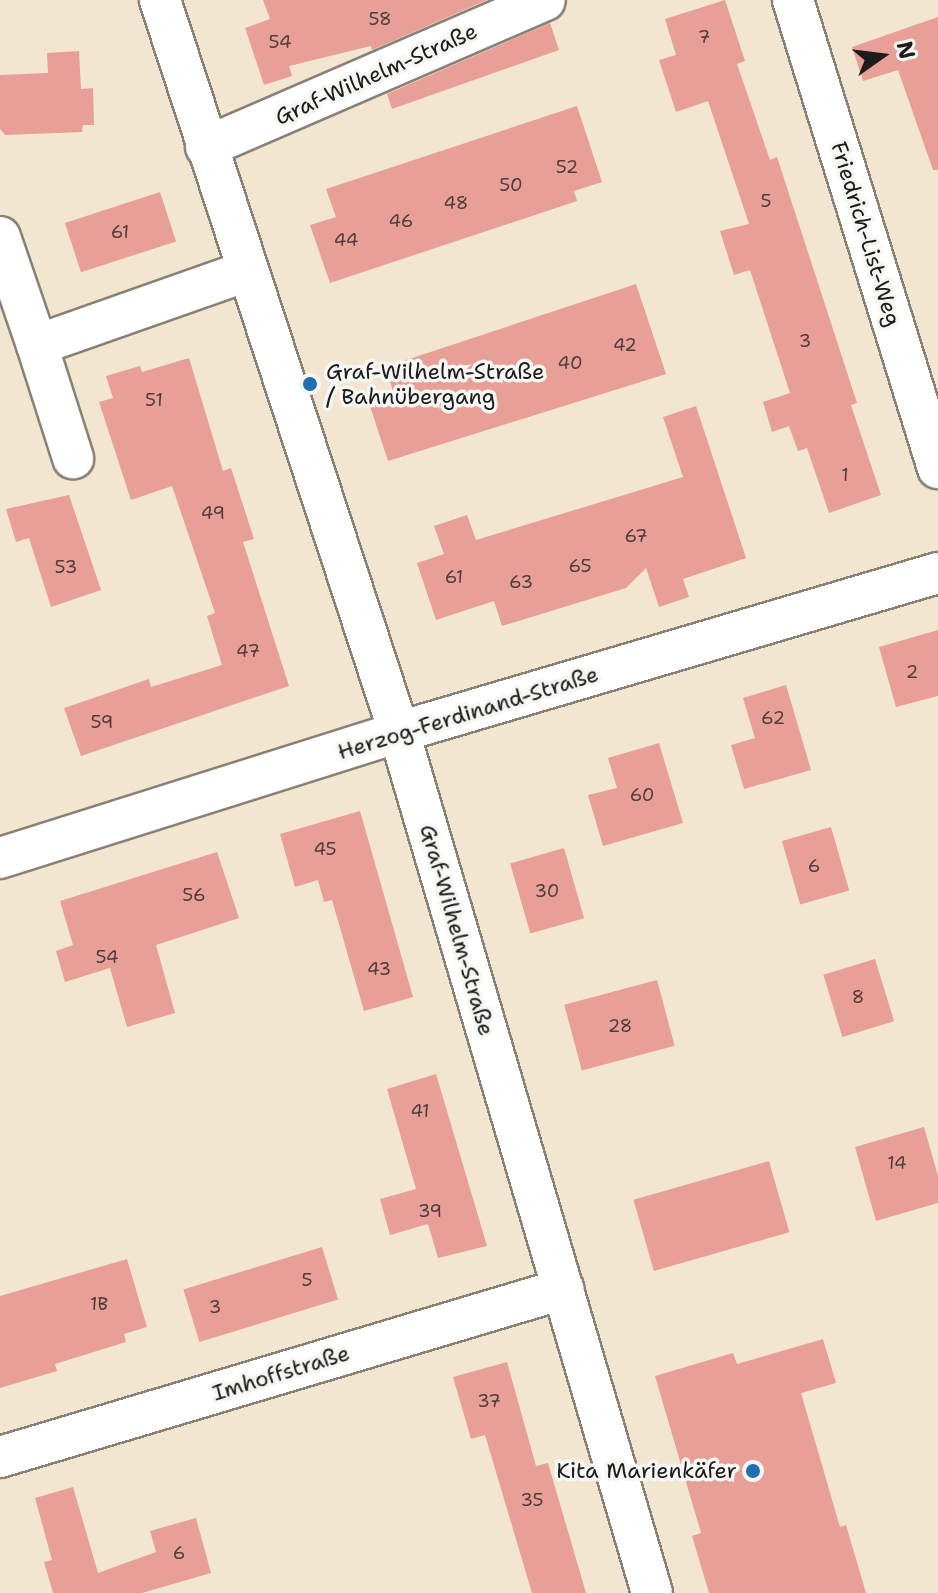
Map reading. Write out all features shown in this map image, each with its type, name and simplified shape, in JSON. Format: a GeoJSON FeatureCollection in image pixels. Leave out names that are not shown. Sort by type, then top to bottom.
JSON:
{"type":"FeatureCollection","features":[{"type":"Feature","properties":{"kind":"street","name":"Graf-Wilhelm-Straße"},"geometry":{"type":"LineString","coordinates":[[160,0],[399,732],[652,1593]]}},
{"type":"Feature","properties":{"kind":"street","name":"Graf-Wilhelm-Straße"},"geometry":{"type":"LineString","coordinates":[[206,147],[545,0]]}},
{"type":"Feature","properties":{"kind":"street","name":"Friedrich-List-Weg"},"geometry":{"type":"LineString","coordinates":[[793,0],[938,468]]}},
{"type":"Feature","properties":{"kind":"street"},"geometry":{"type":"LineString","coordinates":[[0,237],[73,458]]}},
{"type":"Feature","properties":{"kind":"street"},"geometry":{"type":"LineString","coordinates":[[37,345],[247,271]]}},
{"type":"Feature","properties":{"kind":"street","name":"Herzog-Ferdinand-Straße"},"geometry":{"type":"LineString","coordinates":[[0,858],[399,732],[938,573]]}},
{"type":"Feature","properties":{"kind":"street","name":"Imhoffstraße"},"geometry":{"type":"LineString","coordinates":[[0,1457],[563,1289]]}},
{"type":"Feature","properties":{"kind":"building"},"geometry":{"type":"Polygon","coordinates":[[[263,0],[487,0],[372,50],[371,46],[289,66],[292,76],[264,85],[245,28],[270,19],[263,0]]]}},
{"type":"Feature","properties":{"kind":"building"},"geometry":{"type":"Polygon","coordinates":[[[725,0],[745,61],[737,64],[770,160],[777,157],[857,403],[851,405],[881,495],[829,513],[807,448],[798,451],[789,426],[772,432],[763,402],[790,393],[750,270],[734,275],[720,231],[749,224],[708,101],[676,112],[659,60],[676,55],[665,19],[725,0]]]}},
{"type":"Feature","properties":{"kind":"building"},"geometry":{"type":"Polygon","coordinates":[[[938,17],[938,170],[933,170],[898,70],[863,81],[852,47],[938,17]]]}},
{"type":"Feature","properties":{"kind":"building"},"geometry":{"type":"Polygon","coordinates":[[[550,23],[559,50],[392,109],[387,94],[550,23]]]}},
{"type":"Feature","properties":{"kind":"building"},"geometry":{"type":"Polygon","coordinates":[[[79,51],[81,89],[93,88],[94,125],[83,125],[82,132],[5,135],[0,129],[0,75],[48,73],[47,53],[79,51]]]}},
{"type":"Feature","properties":{"kind":"building"},"geometry":{"type":"Polygon","coordinates":[[[577,106],[602,182],[574,191],[577,201],[330,283],[310,225],[336,217],[326,189],[577,106]]]}},
{"type":"Feature","properties":{"kind":"building"},"geometry":{"type":"Polygon","coordinates":[[[160,192],[176,241],[81,272],[65,223],[160,192]]]}},
{"type":"Feature","properties":{"kind":"building"},"geometry":{"type":"Polygon","coordinates":[[[636,284],[666,374],[388,461],[369,403],[394,394],[385,367],[636,284]]]}},
{"type":"Feature","properties":{"kind":"building"},"geometry":{"type":"Polygon","coordinates":[[[189,358],[223,471],[231,468],[254,539],[243,542],[289,686],[81,756],[64,708],[149,679],[151,687],[222,665],[207,616],[215,613],[172,486],[131,500],[99,402],[113,398],[106,376],[140,366],[142,372],[189,358]]]}},
{"type":"Feature","properties":{"kind":"building"},"geometry":{"type":"Polygon","coordinates":[[[696,406],[746,558],[683,579],[689,597],[659,607],[646,568],[626,588],[502,626],[494,601],[436,620],[417,563],[444,554],[434,526],[467,515],[476,540],[683,477],[663,417],[696,406]]]}},
{"type":"Feature","properties":{"kind":"building"},"geometry":{"type":"Polygon","coordinates":[[[69,495],[101,590],[51,607],[29,538],[16,542],[6,509],[69,495]]]}},
{"type":"Feature","properties":{"kind":"building"},"geometry":{"type":"Polygon","coordinates":[[[938,630],[938,696],[896,707],[879,647],[938,630]]]}},
{"type":"Feature","properties":{"kind":"building"},"geometry":{"type":"Polygon","coordinates":[[[786,685],[811,770],[744,789],[731,745],[755,738],[743,698],[786,685]]]}},
{"type":"Feature","properties":{"kind":"building"},"geometry":{"type":"Polygon","coordinates":[[[659,743],[683,823],[603,846],[588,795],[617,788],[608,758],[659,743]]]}},
{"type":"Feature","properties":{"kind":"building"},"geometry":{"type":"Polygon","coordinates":[[[360,811],[413,997],[364,1011],[332,900],[324,902],[318,880],[295,887],[280,834],[360,811]]]}},
{"type":"Feature","properties":{"kind":"building"},"geometry":{"type":"Polygon","coordinates":[[[831,827],[849,890],[800,905],[782,841],[831,827]]]}},
{"type":"Feature","properties":{"kind":"building"},"geometry":{"type":"Polygon","coordinates":[[[564,848],[584,918],[530,934],[510,863],[564,848]]]}},
{"type":"Feature","properties":{"kind":"building"},"geometry":{"type":"Polygon","coordinates":[[[217,852],[239,918],[156,945],[175,1013],[127,1027],[110,968],[65,982],[56,951],[73,945],[60,901],[217,852]]]}},
{"type":"Feature","properties":{"kind":"building"},"geometry":{"type":"Polygon","coordinates":[[[875,959],[894,1021],[842,1037],[823,975],[875,959]]]}},
{"type":"Feature","properties":{"kind":"building"},"geometry":{"type":"Polygon","coordinates":[[[657,980],[675,1046],[582,1071],[564,1005],[657,980]]]}},
{"type":"Feature","properties":{"kind":"building"},"geometry":{"type":"Polygon","coordinates":[[[436,1074],[487,1246],[438,1258],[428,1224],[390,1235],[380,1199],[416,1189],[387,1089],[436,1074]]]}},
{"type":"Feature","properties":{"kind":"building"},"geometry":{"type":"Polygon","coordinates":[[[924,1127],[938,1176],[938,1203],[876,1221],[855,1147],[924,1127]]]}},
{"type":"Feature","properties":{"kind":"building"},"geometry":{"type":"Polygon","coordinates":[[[769,1161],[789,1232],[654,1271],[633,1200],[769,1161]]]}},
{"type":"Feature","properties":{"kind":"building"},"geometry":{"type":"Polygon","coordinates":[[[322,1247],[338,1300],[199,1342],[183,1289],[322,1247]]]}},
{"type":"Feature","properties":{"kind":"building"},"geometry":{"type":"Polygon","coordinates":[[[127,1259],[147,1327],[124,1334],[126,1342],[55,1364],[57,1371],[0,1388],[0,1296],[127,1259]]]}},
{"type":"Feature","properties":{"kind":"building","name":"Kita Marienkäfer"},"geometry":{"type":"Polygon","coordinates":[[[823,1339],[836,1383],[801,1393],[840,1527],[846,1525],[866,1593],[709,1593],[692,1536],[701,1533],[655,1376],[733,1353],[737,1364],[823,1339]]]}},
{"type":"Feature","properties":{"kind":"building"},"geometry":{"type":"Polygon","coordinates":[[[507,1362],[536,1466],[548,1463],[586,1593],[532,1593],[485,1435],[471,1439],[453,1377],[507,1362]]]}},
{"type":"Feature","properties":{"kind":"building"},"geometry":{"type":"Polygon","coordinates":[[[73,1487],[98,1573],[156,1552],[150,1531],[196,1518],[211,1573],[142,1593],[53,1593],[44,1562],[52,1560],[35,1498],[73,1487]]]}},
{"type":"Feature","properties":{"kind":"place","name":"Graf-Wilhelm-Straße / Bahnübergang"},"geometry":{"type":"Point","coordinates":[310,384]}},
{"type":"Feature","properties":{"kind":"place","name":"Kita Marienkäfer"},"geometry":{"type":"Point","coordinates":[753,1471]}}]}
